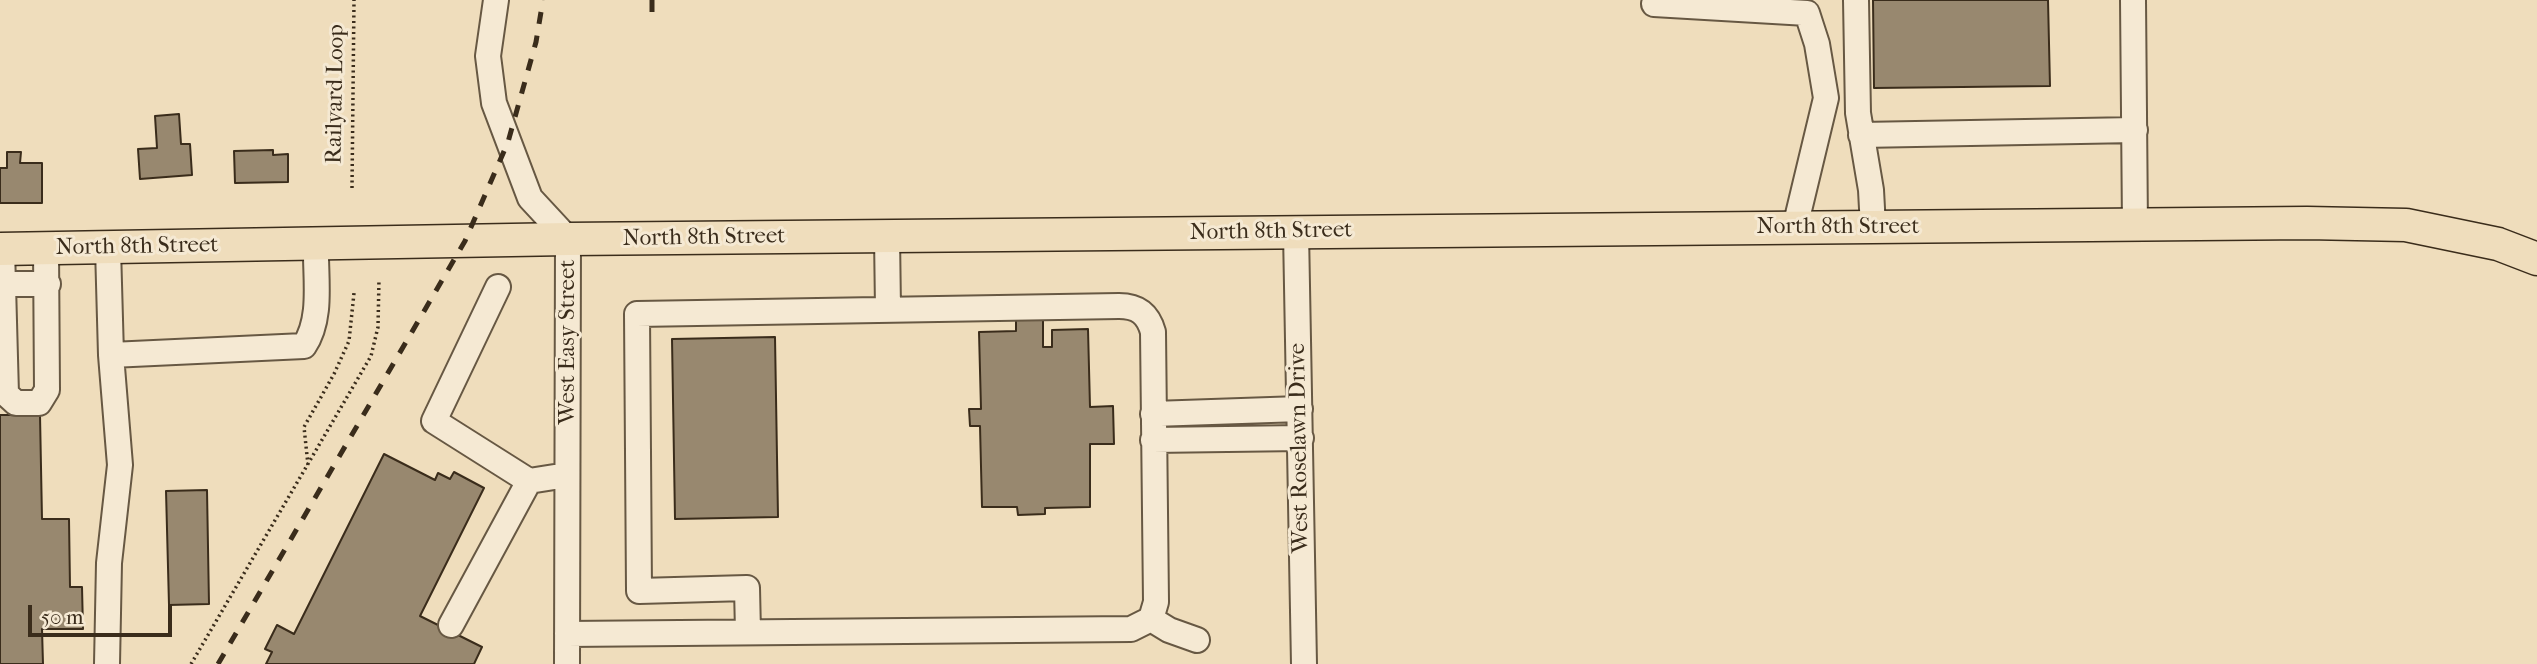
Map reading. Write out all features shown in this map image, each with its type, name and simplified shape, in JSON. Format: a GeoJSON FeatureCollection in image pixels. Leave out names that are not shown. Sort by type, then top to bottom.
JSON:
{"type":"FeatureCollection","features":[{"type":"Feature","properties":{"kind":"main road","name":"North 8th Street"},"geometry":{"type":"LineString","coordinates":[[1,249],[568,239],[2307,223],[2406,225],[2498,244],[2537,259]]}},
{"type":"Feature","properties":{"kind":"street","name":"West Easy Street"},"geometry":{"type":"LineString","coordinates":[[496,0],[488,56],[494,103],[530,198],[568,239],[567,664]]}},
{"type":"Feature","properties":{"kind":"street"},"geometry":{"type":"LineString","coordinates":[[1856,0],[1858,113],[1871,190],[1873,227]]}},
{"type":"Feature","properties":{"kind":"street"},"geometry":{"type":"LineString","coordinates":[[2133,0],[2136,226]]}},
{"type":"Feature","properties":{"kind":"street"},"geometry":{"type":"LineString","coordinates":[[1654,4],[1807,13],[1817,44],[1826,98],[1795,226]]}},
{"type":"Feature","properties":{"kind":"street"},"geometry":{"type":"LineString","coordinates":[[1861,135],[2135,130]]}},
{"type":"Feature","properties":{"kind":"street","name":"West Roselawn Drive"},"geometry":{"type":"LineString","coordinates":[[1296,232],[1304,664]]}},
{"type":"Feature","properties":{"kind":"street"},"geometry":{"type":"LineString","coordinates":[[887,236],[888,309]]}},
{"type":"Feature","properties":{"kind":"street"},"geometry":{"type":"LineString","coordinates":[[111,355],[304,346],[313,333],[316,245]]}},
{"type":"Feature","properties":{"kind":"street"},"geometry":{"type":"LineString","coordinates":[[107,664],[109,563],[120,465],[111,355],[108,248]]}},
{"type":"Feature","properties":{"kind":"street"},"geometry":{"type":"LineString","coordinates":[[1,249],[6,394],[16,403],[39,402],[47,390],[46,249]]}},
{"type":"Feature","properties":{"kind":"street"},"geometry":{"type":"LineString","coordinates":[[3,284],[48,284]]}},
{"type":"Feature","properties":{"kind":"street"},"geometry":{"type":"LineString","coordinates":[[498,287],[434,421],[529,481],[567,475]]}},
{"type":"Feature","properties":{"kind":"street"},"geometry":{"type":"LineString","coordinates":[[748,632],[747,588],[639,591],[637,314],[1130,306],[1145,315],[1153,332],[1156,602],[1152,619]]}},
{"type":"Feature","properties":{"kind":"street"},"geometry":{"type":"LineString","coordinates":[[1153,414],[1300,409]]}},
{"type":"Feature","properties":{"kind":"street"},"geometry":{"type":"LineString","coordinates":[[1153,440],[1301,438]]}},
{"type":"Feature","properties":{"kind":"street"},"geometry":{"type":"LineString","coordinates":[[451,625],[529,481]]}},
{"type":"Feature","properties":{"kind":"street"},"geometry":{"type":"LineString","coordinates":[[567,634],[1131,629],[1152,619]]}},
{"type":"Feature","properties":{"kind":"street"},"geometry":{"type":"LineString","coordinates":[[1152,619],[1169,630],[1197,640]]}},
{"type":"Feature","properties":{"kind":"path","name":"Railyard Loop"},"geometry":{"type":"LineString","coordinates":[[352,188],[354,0]]}},
{"type":"Feature","properties":{"kind":"path"},"geometry":{"type":"LineString","coordinates":[[191,664],[371,356],[378,327],[379,279]]}},
{"type":"Feature","properties":{"kind":"path"},"geometry":{"type":"LineString","coordinates":[[308,465],[304,427],[349,341],[354,293]]}},
{"type":"Feature","properties":{"kind":"building"},"geometry":{"type":"Polygon","coordinates":[[[1873,0],[2048,0],[2050,86],[1874,88],[1873,0]]]}},
{"type":"Feature","properties":{"kind":"building"},"geometry":{"type":"Polygon","coordinates":[[[179,114],[181,144],[190,144],[192,175],[140,179],[138,149],[157,148],[155,116],[179,114]]]}},
{"type":"Feature","properties":{"kind":"building"},"geometry":{"type":"Polygon","coordinates":[[[273,150],[273,155],[288,154],[288,182],[235,183],[234,151],[273,150]]]}},
{"type":"Feature","properties":{"kind":"building"},"geometry":{"type":"Polygon","coordinates":[[[7,152],[21,152],[20,163],[42,163],[42,203],[0,203],[0,168],[7,168],[7,152]]]}},
{"type":"Feature","properties":{"kind":"building"},"geometry":{"type":"Polygon","coordinates":[[[1016,320],[1043,320],[1043,347],[1052,347],[1052,330],[1088,329],[1090,407],[1113,406],[1114,444],[1090,444],[1090,507],[1045,508],[1045,514],[1018,515],[1017,507],[982,507],[980,426],[970,426],[969,409],[981,409],[979,332],[1016,331],[1016,320]]]}},
{"type":"Feature","properties":{"kind":"building"},"geometry":{"type":"Polygon","coordinates":[[[775,337],[778,517],[675,519],[672,339],[775,337]]]}},
{"type":"Feature","properties":{"kind":"building"},"geometry":{"type":"Polygon","coordinates":[[[0,415],[40,415],[42,519],[69,519],[70,587],[82,587],[83,629],[42,629],[43,664],[0,664],[0,415]]]}},
{"type":"Feature","properties":{"kind":"building"},"geometry":{"type":"Polygon","coordinates":[[[384,454],[435,480],[438,473],[450,479],[454,472],[484,488],[420,616],[482,647],[474,664],[266,664],[272,652],[265,649],[277,625],[294,634],[384,454]]]}},
{"type":"Feature","properties":{"kind":"building"},"geometry":{"type":"Polygon","coordinates":[[[207,490],[209,604],[169,605],[166,491],[207,490]]]}},
{"type":"Feature","properties":{"kind":"railway"},"geometry":{"type":"LineString","coordinates":[[218,664],[465,241],[508,142],[536,42],[543,0]]}},
{"type":"Feature","properties":{"kind":"railway"},"geometry":{"type":"LineString","coordinates":[[652,0],[652,23]]}}]}
